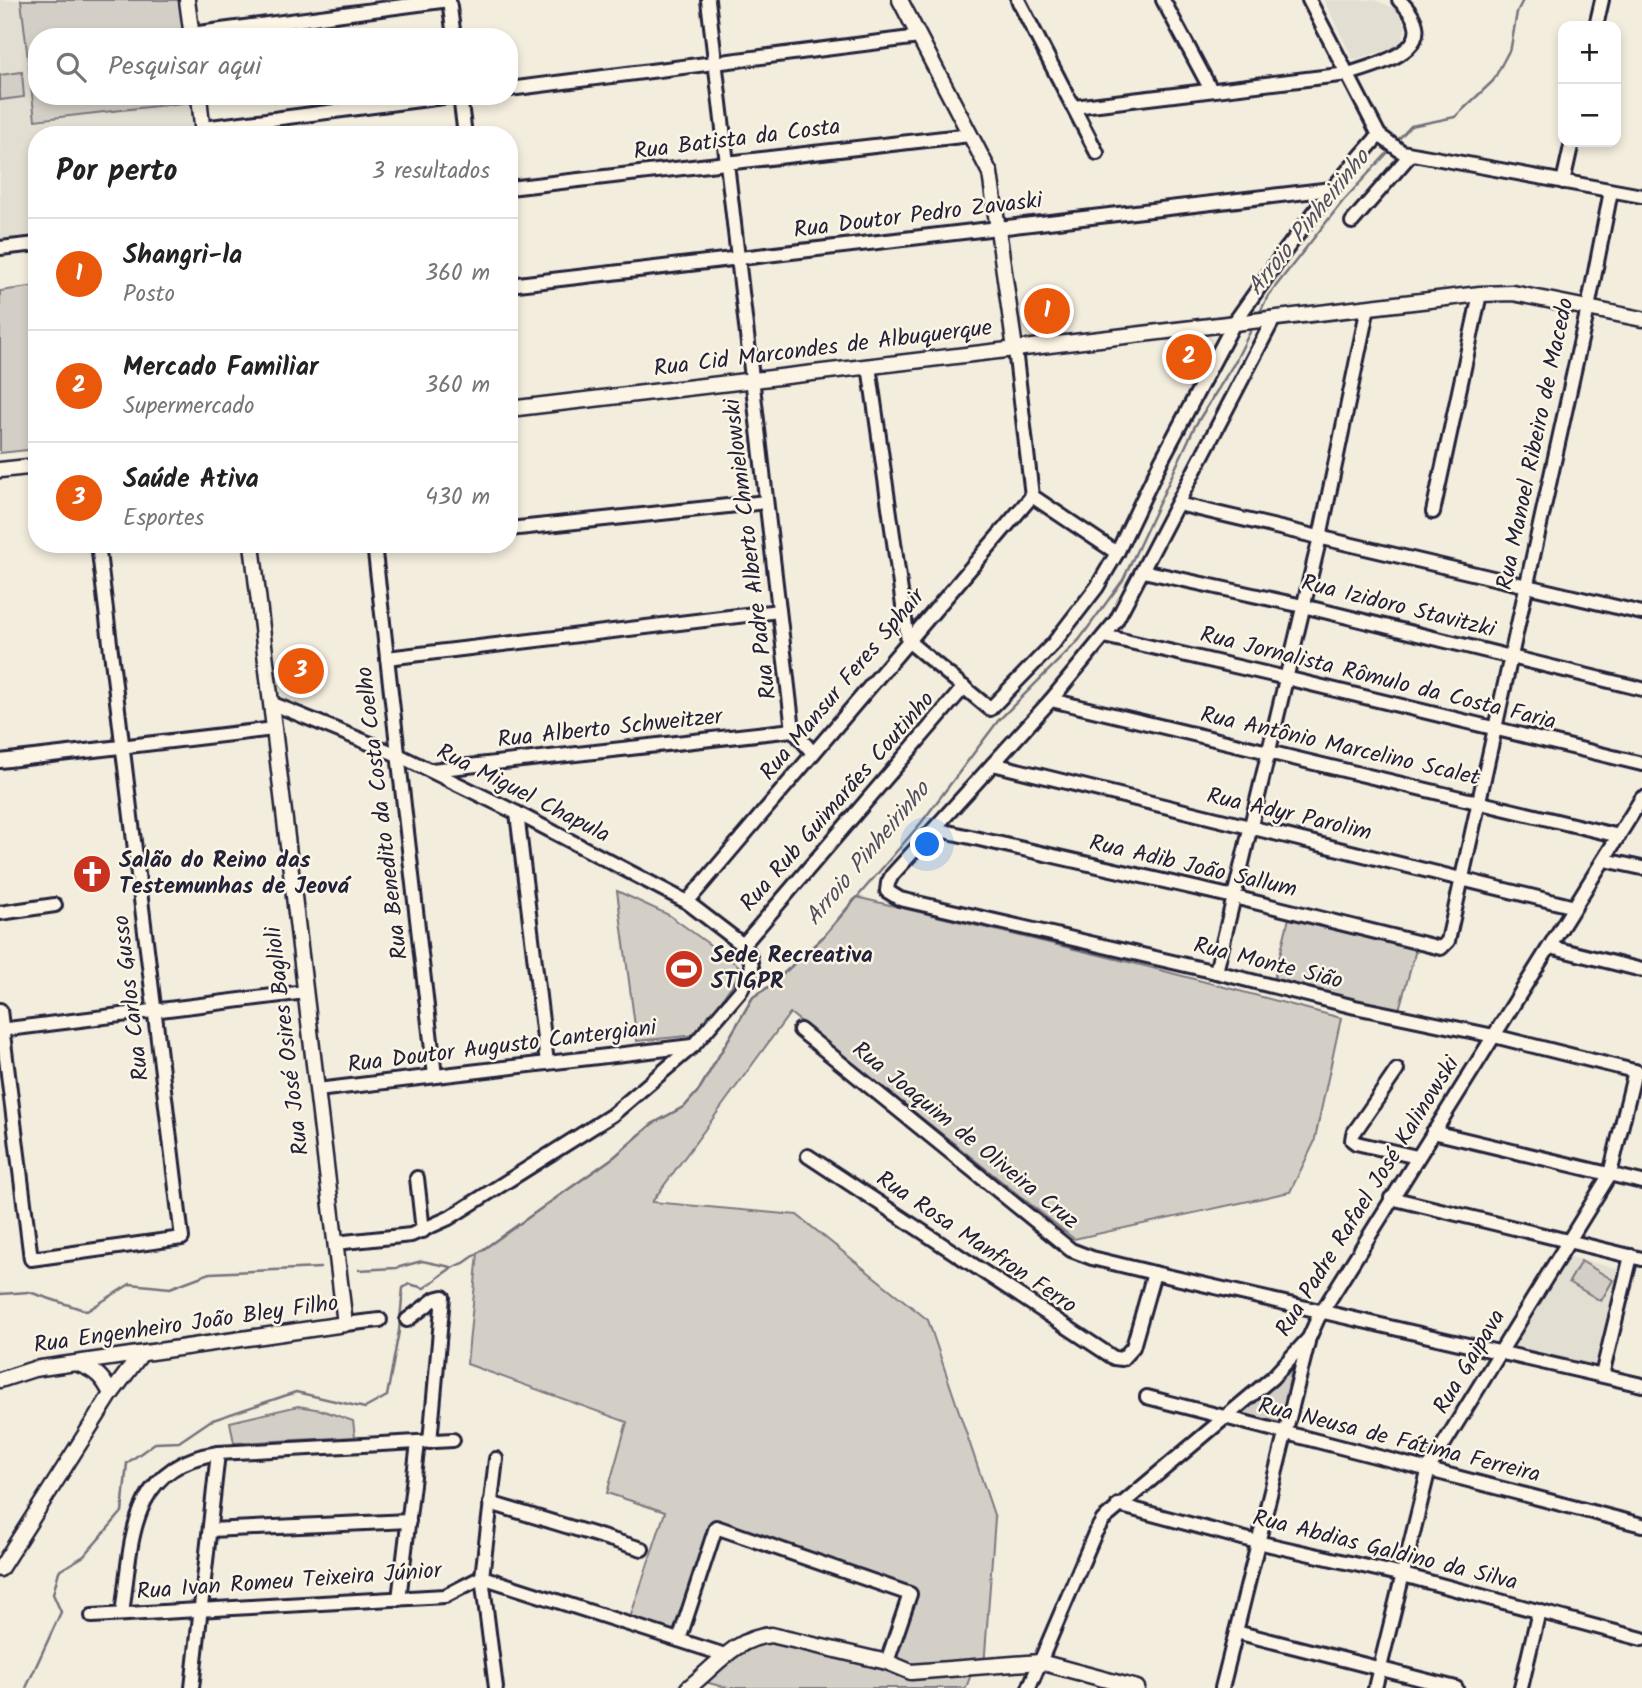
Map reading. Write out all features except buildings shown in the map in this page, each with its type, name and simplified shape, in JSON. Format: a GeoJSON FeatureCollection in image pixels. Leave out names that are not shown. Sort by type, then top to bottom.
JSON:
{"type":"FeatureCollection","features":[{"type":"Feature","properties":{"kind":"street"},"geometry":{"type":"LineString","coordinates":[[187,0],[191,28]]}},
{"type":"Feature","properties":{"kind":"street"},"geometry":{"type":"LineString","coordinates":[[243,28],[449,0],[453,28]]}},
{"type":"Feature","properties":{"kind":"street","name":"Rua Padre Alberto Chmielowski"},"geometry":{"type":"LineString","coordinates":[[708,0],[793,730]]}},
{"type":"Feature","properties":{"kind":"street"},"geometry":{"type":"LineString","coordinates":[[900,0],[990,173],[1015,349],[1031,496],[1117,553]]}},
{"type":"Feature","properties":{"kind":"street"},"geometry":{"type":"LineString","coordinates":[[1018,0],[1097,153]]}},
{"type":"Feature","properties":{"kind":"street"},"geometry":{"type":"LineString","coordinates":[[1163,0],[1211,90]]}},
{"type":"Feature","properties":{"kind":"street"},"geometry":{"type":"LineString","coordinates":[[1309,0],[1383,138],[1406,154],[1642,197]]}},
{"type":"Feature","properties":{"kind":"street"},"geometry":{"type":"LineString","coordinates":[[1073,107],[1348,74],[1389,61],[1406,51],[1415,36],[1414,20],[1399,0]]}},
{"type":"Feature","properties":{"kind":"street"},"geometry":{"type":"LineString","coordinates":[[1597,21],[1602,0]]}},
{"type":"Feature","properties":{"kind":"street"},"geometry":{"type":"LineString","coordinates":[[518,88],[919,37]]}},
{"type":"Feature","properties":{"kind":"street"},"geometry":{"type":"LineString","coordinates":[[200,105],[202,126]]}},
{"type":"Feature","properties":{"kind":"street"},"geometry":{"type":"LineString","coordinates":[[238,126],[387,105]]}},
{"type":"Feature","properties":{"kind":"street"},"geometry":{"type":"LineString","coordinates":[[461,105],[464,126]]}},
{"type":"Feature","properties":{"kind":"street","name":"Rua Batista da Costa"},"geometry":{"type":"LineString","coordinates":[[518,187],[970,135]]}},
{"type":"Feature","properties":{"kind":"street"},"geometry":{"type":"LineString","coordinates":[[869,366],[908,642],[990,709],[1053,645],[1097,587],[1117,553],[1161,461],[1238,322],[1282,255],[1332,189],[1383,138]]}},
{"type":"Feature","properties":{"kind":"street"},"geometry":{"type":"LineString","coordinates":[[1563,182],[1571,147]]}},
{"type":"Feature","properties":{"kind":"street"},"geometry":{"type":"LineString","coordinates":[[1352,222],[1406,154]]}},
{"type":"Feature","properties":{"kind":"street","name":"Rua Doutor Pedro Zavaski"},"geometry":{"type":"LineString","coordinates":[[518,284],[1332,189]]}},
{"type":"Feature","properties":{"kind":"street","name":"Rua Manoel Ribeiro de Macedo"},"geometry":{"type":"LineString","coordinates":[[1441,948],[1448,941],[1588,308],[1611,191]]}},
{"type":"Feature","properties":{"kind":"street"},"geometry":{"type":"LineString","coordinates":[[0,248],[28,245]]}},
{"type":"Feature","properties":{"kind":"street","name":"Rua Cid Marcondes de Albuquerque"},"geometry":{"type":"LineString","coordinates":[[518,408],[1480,294],[1513,293],[1642,319]]}},
{"type":"Feature","properties":{"kind":"street"},"geometry":{"type":"LineString","coordinates":[[1433,512],[1480,294]]}},
{"type":"Feature","properties":{"kind":"street"},"geometry":{"type":"LineString","coordinates":[[1216,972],[1320,537],[1368,307]]}},
{"type":"Feature","properties":{"kind":"street"},"geometry":{"type":"LineString","coordinates":[[935,829],[1051,700],[1116,621],[1270,320]]}},
{"type":"Feature","properties":{"kind":"street"},"geometry":{"type":"LineString","coordinates":[[0,470],[28,467]]}},
{"type":"Feature","properties":{"kind":"street","name":"Rua Mansur Feres Sphair"},"geometry":{"type":"LineString","coordinates":[[687,902],[1031,496]]}},
{"type":"Feature","properties":{"kind":"street"},"geometry":{"type":"LineString","coordinates":[[518,528],[766,502]]}},
{"type":"Feature","properties":{"kind":"street"},"geometry":{"type":"LineString","coordinates":[[1178,503],[1642,613]]}},
{"type":"Feature","properties":{"kind":"street","name":"Rua Carlos Gusso"},"geometry":{"type":"LineString","coordinates":[[1,1030],[31,1259],[182,1238],[99,553]]}},
{"type":"Feature","properties":{"kind":"street","name":"Rua José Osires Baglioli"},"geometry":{"type":"LineString","coordinates":[[253,553],[345,1324]]}},
{"type":"Feature","properties":{"kind":"street","name":"Rua Benedito da Costa Coelho"},"geometry":{"type":"LineString","coordinates":[[375,553],[435,1076]]}},
{"type":"Feature","properties":{"kind":"street","name":"Rua Izidoro Stavitzki"},"geometry":{"type":"LineString","coordinates":[[1143,571],[1303,606],[1510,659],[1642,689]]}},
{"type":"Feature","properties":{"kind":"street"},"geometry":{"type":"LineString","coordinates":[[387,658],[779,611]]}},
{"type":"Feature","properties":{"kind":"street","name":"Rua Jornalista Rômulo da Costa Faria"},"geometry":{"type":"LineString","coordinates":[[1104,636],[1642,764]]}},
{"type":"Feature","properties":{"kind":"street","name":"Rua Rub Guimarães Coutinho"},"geometry":{"type":"LineString","coordinates":[[743,945],[964,687]]}},
{"type":"Feature","properties":{"kind":"street","name":"Rua Antônio Marcelino Scalet"},"geometry":{"type":"LineString","coordinates":[[1051,700],[1619,836]]}},
{"type":"Feature","properties":{"kind":"street","name":"Rua Miguel Chapula"},"geometry":{"type":"LineString","coordinates":[[271,703],[398,755],[517,813],[687,902],[743,945]]}},
{"type":"Feature","properties":{"kind":"street"},"geometry":{"type":"LineString","coordinates":[[0,761],[274,729]]}},
{"type":"Feature","properties":{"kind":"street"},"geometry":{"type":"LineString","coordinates":[[793,730],[813,753]]}},
{"type":"Feature","properties":{"kind":"street","name":"Rua Alberto Schweitzer"},"geometry":{"type":"LineString","coordinates":[[431,770],[793,730]]}},
{"type":"Feature","properties":{"kind":"street","name":"Rua Adyr Parolim"},"geometry":{"type":"LineString","coordinates":[[993,764],[1462,877],[1575,907]]}},
{"type":"Feature","properties":{"kind":"street","name":"Rua Padre Rafael José Kalinowski"},"geometry":{"type":"LineString","coordinates":[[1028,1688],[1094,1533],[1118,1505],[1272,1378],[1308,1338],[1391,1198],[1642,798]]}},
{"type":"Feature","properties":{"kind":"street"},"geometry":{"type":"LineString","coordinates":[[517,813],[547,1063]]}},
{"type":"Feature","properties":{"kind":"street","name":"Rua Monte Sião"},"geometry":{"type":"LineString","coordinates":[[935,829],[892,875],[887,891],[900,899],[1355,1007],[1494,1036],[1638,1072]]}},
{"type":"Feature","properties":{"kind":"street","name":"Rua Adib João Sallum"},"geometry":{"type":"LineString","coordinates":[[935,829],[1234,897],[1441,948]]}},
{"type":"Feature","properties":{"kind":"street"},"geometry":{"type":"LineString","coordinates":[[1605,860],[1642,868]]}},
{"type":"Feature","properties":{"kind":"street"},"geometry":{"type":"LineString","coordinates":[[0,913],[55,905]]}},
{"type":"Feature","properties":{"kind":"street"},"geometry":{"type":"LineString","coordinates":[[335,1243],[411,1235],[423,1231],[449,1218],[612,1115],[693,1046],[741,990],[752,967],[749,954],[743,945]]}},
{"type":"Feature","properties":{"kind":"street"},"geometry":{"type":"LineString","coordinates":[[1550,947],[1642,970]]}},
{"type":"Feature","properties":{"kind":"street"},"geometry":{"type":"LineString","coordinates":[[0,1010],[1,1030],[305,992]]}},
{"type":"Feature","properties":{"kind":"street","name":"Rua Joaquim de Oliveira Cruz"},"geometry":{"type":"LineString","coordinates":[[800,1030],[1071,1250],[1092,1258],[1154,1273],[1642,1385]]}},
{"type":"Feature","properties":{"kind":"street","name":"Rua Doutor Augusto Cantergiani"},"geometry":{"type":"LineString","coordinates":[[317,1090],[693,1046]]}},
{"type":"Feature","properties":{"kind":"street"},"geometry":{"type":"LineString","coordinates":[[1397,1070],[1352,1136],[1356,1143],[1417,1157]]}},
{"type":"Feature","properties":{"kind":"street","name":"Rua Gaipava"},"geometry":{"type":"LineString","coordinates":[[1375,1688],[1429,1468],[1610,1174],[1638,1072]]}},
{"type":"Feature","properties":{"kind":"street"},"geometry":{"type":"LineString","coordinates":[[1433,1132],[1642,1182]]}},
{"type":"Feature","properties":{"kind":"street","name":"Rua Rosa Manfron Ferro"},"geometry":{"type":"LineString","coordinates":[[808,1156],[1104,1354],[1122,1359],[1133,1347],[1154,1273]]}},
{"type":"Feature","properties":{"kind":"street"},"geometry":{"type":"LineString","coordinates":[[417,1178],[423,1231]]}},
{"type":"Feature","properties":{"kind":"street"},"geometry":{"type":"LineString","coordinates":[[1391,1198],[1636,1257],[1602,1375]]}},
{"type":"Feature","properties":{"kind":"street"},"geometry":{"type":"LineString","coordinates":[[399,1599],[409,1521],[424,1443],[443,1297],[435,1299],[407,1320]]}},
{"type":"Feature","properties":{"kind":"street","name":"Rua Engenheiro João Bley Filho"},"geometry":{"type":"LineString","coordinates":[[0,1380],[34,1369],[380,1320]]}},
{"type":"Feature","properties":{"kind":"street"},"geometry":{"type":"LineString","coordinates":[[1222,1688],[1308,1338]]}},
{"type":"Feature","properties":{"kind":"street"},"geometry":{"type":"LineString","coordinates":[[0,1569],[111,1394],[141,1354]]}},
{"type":"Feature","properties":{"kind":"street"},"geometry":{"type":"LineString","coordinates":[[76,1363],[98,1373],[111,1394]]}},
{"type":"Feature","properties":{"kind":"street","name":"Rua Neusa de Fátima Ferreira"},"geometry":{"type":"LineString","coordinates":[[1147,1397],[1642,1525]]}},
{"type":"Feature","properties":{"kind":"street"},"geometry":{"type":"LineString","coordinates":[[122,1614],[134,1526],[147,1496],[171,1471],[190,1460],[218,1453],[453,1440]]}},
{"type":"Feature","properties":{"kind":"street"},"geometry":{"type":"LineString","coordinates":[[192,1688],[218,1453]]}},
{"type":"Feature","properties":{"kind":"street"},"geometry":{"type":"LineString","coordinates":[[496,1459],[482,1577],[496,1688]]}},
{"type":"Feature","properties":{"kind":"street"},"geometry":{"type":"LineString","coordinates":[[490,1503],[642,1549]]}},
{"type":"Feature","properties":{"kind":"street","name":"Rua Abdias Galdino da Silva"},"geometry":{"type":"LineString","coordinates":[[1118,1505],[1257,1542],[1403,1575],[1642,1639]]}},
{"type":"Feature","properties":{"kind":"street"},"geometry":{"type":"LineString","coordinates":[[209,1530],[409,1521]]}},
{"type":"Feature","properties":{"kind":"street"},"geometry":{"type":"LineString","coordinates":[[679,1640],[716,1527],[910,1594],[887,1662]]}},
{"type":"Feature","properties":{"kind":"street"},"geometry":{"type":"LineString","coordinates":[[482,1577],[725,1656]]}},
{"type":"Feature","properties":{"kind":"street","name":"Rua Ivan Romeu Teixeira Júnior"},"geometry":{"type":"LineString","coordinates":[[92,1616],[445,1596],[482,1577]]}},
{"type":"Feature","properties":{"kind":"street"},"geometry":{"type":"LineString","coordinates":[[1521,1688],[1539,1611]]}},
{"type":"Feature","properties":{"kind":"street"},"geometry":{"type":"LineString","coordinates":[[1236,1632],[1456,1688]]}},
{"type":"Feature","properties":{"kind":"street"},"geometry":{"type":"LineString","coordinates":[[688,1688],[744,1642],[771,1635],[887,1662],[911,1672],[1040,1661],[1101,1683],[1137,1688]]}},
{"type":"Feature","properties":{"kind":"shaded area"},"geometry":{"type":"Polygon","coordinates":[[[0,0],[21,0],[28,60],[28,105],[33,105],[35,120],[165,105],[191,105],[194,126],[28,126],[28,236],[0,239],[0,0]]]}},
{"type":"Feature","properties":{"kind":"shaded area"},"geometry":{"type":"Polygon","coordinates":[[[21,0],[180,0],[183,28],[28,28],[28,60],[21,0]]]}},
{"type":"Feature","properties":{"kind":"shaded area"},"geometry":{"type":"Polygon","coordinates":[[[1324,0],[1375,0],[1397,9],[1406,26],[1401,46],[1353,60],[1324,0]]]}},
{"type":"Feature","properties":{"kind":"shaded area"},"geometry":{"type":"Polygon","coordinates":[[[22,72],[24,97],[0,100],[0,75],[22,72]]]}},
{"type":"Feature","properties":{"kind":"shaded area"},"geometry":{"type":"Polygon","coordinates":[[[33,105],[165,105],[35,120],[33,105]]]}},
{"type":"Feature","properties":{"kind":"shaded area"},"geometry":{"type":"Polygon","coordinates":[[[28,287],[28,450],[0,453],[0,291],[28,287]]]}},
{"type":"Feature","properties":{"kind":"shaded area","name":"Sede Recreativa STIGPR"},"geometry":{"type":"Polygon","coordinates":[[[617,891],[669,915],[739,966],[741,972],[697,1035],[637,1041],[617,891]]]}},
{"type":"Feature","properties":{"kind":"shaded area"},"geometry":{"type":"Polygon","coordinates":[[[856,897],[1145,966],[1341,1018],[1314,1143],[1290,1192],[1074,1239],[790,1013],[652,1202],[797,1215],[928,1320],[995,1518],[984,1667],[932,1671],[887,1662],[910,1595],[711,1525],[675,1634],[629,1621],[665,1512],[607,1493],[627,1422],[467,1364],[478,1253],[614,1157],[652,1124],[685,1106],[699,1090],[753,997],[770,986],[823,937],[856,897]]]}},
{"type":"Feature","properties":{"kind":"shaded area"},"geometry":{"type":"Polygon","coordinates":[[[1290,914],[1417,946],[1398,1013],[1273,983],[1290,914]]]}},
{"type":"Feature","properties":{"kind":"shaded area"},"geometry":{"type":"Polygon","coordinates":[[[1567,1256],[1619,1269],[1596,1367],[1512,1347],[1567,1256]]]}},
{"type":"Feature","properties":{"kind":"shaded area"},"geometry":{"type":"Polygon","coordinates":[[[1581,1261],[1613,1280],[1601,1301],[1569,1282],[1581,1261]]]}},
{"type":"Feature","properties":{"kind":"shaded area"},"geometry":{"type":"Polygon","coordinates":[[[1292,1370],[1279,1427],[1235,1417],[1292,1370]]]}},
{"type":"Feature","properties":{"kind":"shaded area"},"geometry":{"type":"Polygon","coordinates":[[[298,1406],[321,1410],[353,1421],[355,1437],[234,1443],[230,1422],[298,1406]]]}},
{"type":"Feature","properties":{"kind":"shaded area"},"geometry":{"type":"Polygon","coordinates":[[[760,1638],[841,1656],[910,1679],[971,1674],[966,1688],[728,1688],[701,1681],[760,1638]]]}},
{"type":"Feature","properties":{"kind":"waterway","name":"Arroio Pinheirinho"},"geometry":{"type":"LineString","coordinates":[[1397,141],[1411,126],[1455,117],[1493,81],[1511,47],[1517,12],[1523,0]]}},
{"type":"Feature","properties":{"kind":"waterway","name":"Arroio Pinheirinho"},"geometry":{"type":"LineString","coordinates":[[1258,316],[1268,296],[1343,201],[1391,149]]}},
{"type":"Feature","properties":{"kind":"waterway","name":"Arroio Pinheirinho"},"geometry":{"type":"LineString","coordinates":[[26,1688],[61,1612],[53,1594],[59,1571],[84,1556],[122,1512],[127,1463],[155,1443],[179,1442],[210,1421],[296,1392],[365,1408],[387,1396],[399,1331],[403,1288],[409,1284],[424,1288],[448,1270],[464,1263],[614,1157],[652,1124],[685,1106],[699,1090],[753,997],[770,986],[823,937],[921,823],[998,721],[1079,640],[1123,580],[1195,426],[1235,362],[1252,328]]}},
{"type":"Feature","properties":{"kind":"waterway"},"geometry":{"type":"LineString","coordinates":[[359,1270],[396,1268],[422,1261],[451,1267]]}},
{"type":"Feature","properties":{"kind":"waterway"},"geometry":{"type":"LineString","coordinates":[[0,1294],[29,1292],[87,1311],[130,1284],[170,1288],[210,1273],[320,1268]]}},
{"type":"Feature","properties":{"kind":"place","name":"Shangri-la"},"geometry":{"type":"Point","coordinates":[1047,311]}},
{"type":"Feature","properties":{"kind":"place","name":"Mercado Familiar"},"geometry":{"type":"Point","coordinates":[1189,357]}},
{"type":"Feature","properties":{"kind":"place","name":"Saúde Ativa"},"geometry":{"type":"Point","coordinates":[301,671]}},
{"type":"Feature","properties":{"kind":"place","name":"Salão do Reino das Testemunhas de Jeová"},"geometry":{"type":"Point","coordinates":[92,874]}},
{"type":"Feature","properties":{"kind":"place","name":"Sede Recreativa STIGPR"},"geometry":{"type":"Point","coordinates":[684,969]}}]}
